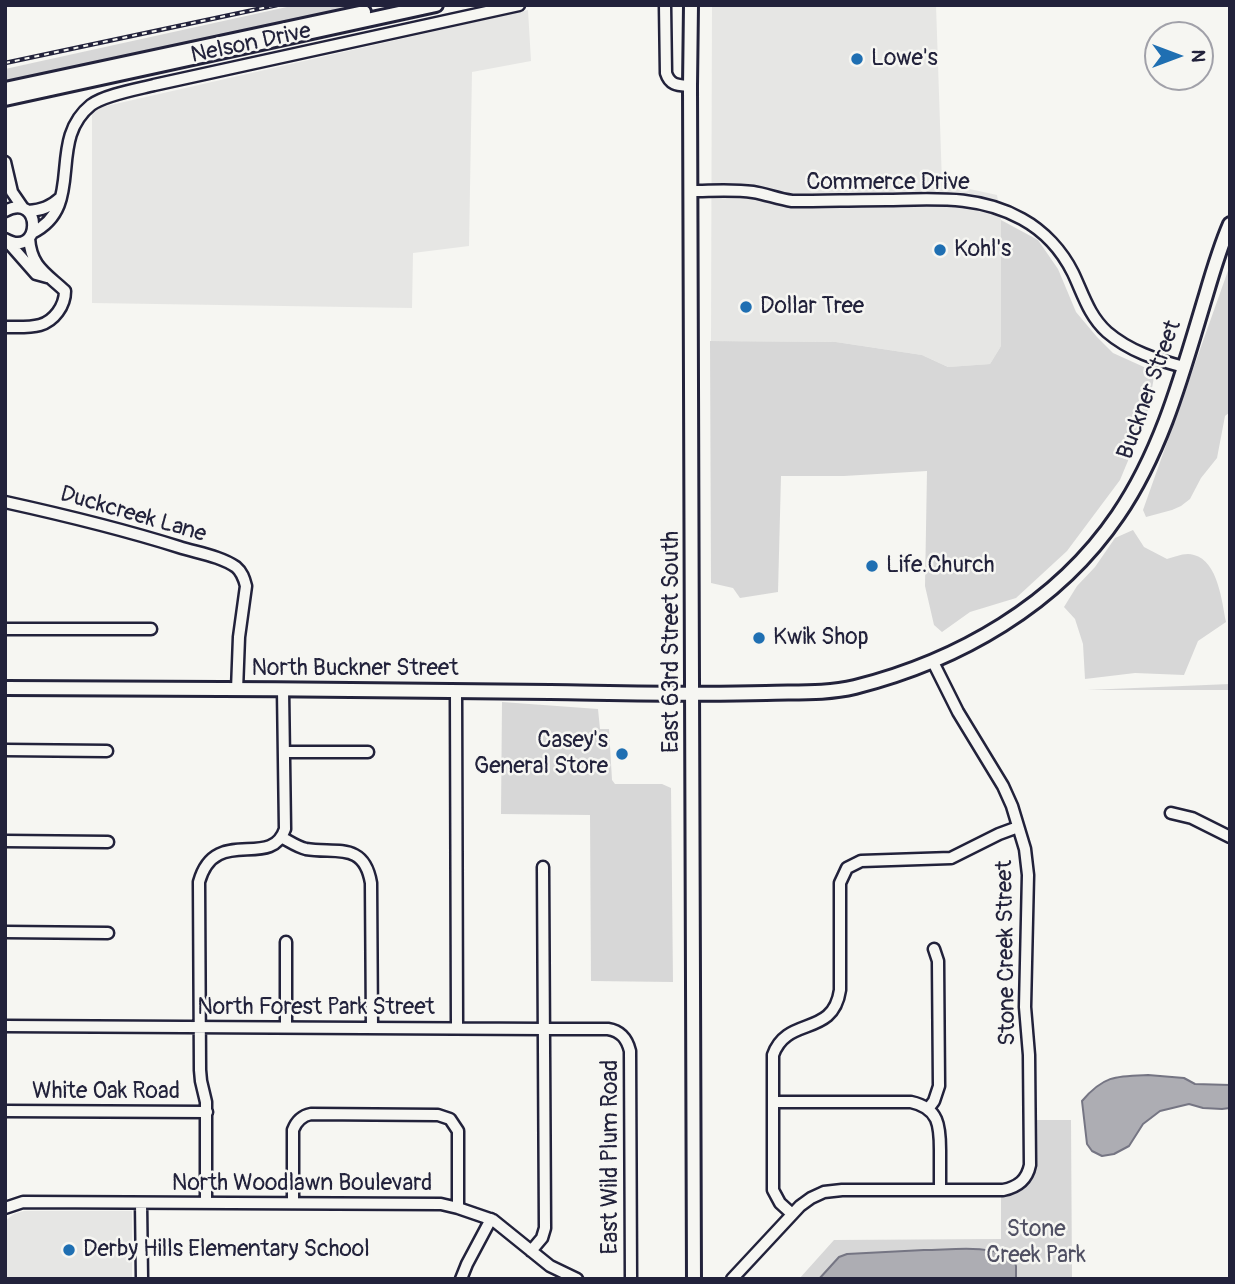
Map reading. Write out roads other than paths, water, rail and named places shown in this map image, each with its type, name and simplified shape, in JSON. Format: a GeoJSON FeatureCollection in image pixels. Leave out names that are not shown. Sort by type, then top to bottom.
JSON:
{"type":"FeatureCollection","features":[{"type":"Feature","properties":{"kind":"main road"},"geometry":{"type":"LineString","coordinates":[[5,89],[395,5]]}},
{"type":"Feature","properties":{"kind":"main road"},"geometry":{"type":"LineString","coordinates":[[5,99],[436,5]]}},
{"type":"Feature","properties":{"kind":"main road","name":"East 63rd Street South"},"geometry":{"type":"LineString","coordinates":[[691,5],[690,191],[698,694],[694,1279]]}},
{"type":"Feature","properties":{"kind":"main road","name":"Buckner Street"},"geometry":{"type":"LineString","coordinates":[[698,694],[832,691],[893,676],[967,646],[1007,622],[1063,578],[1091,550],[1117,516],[1149,462],[1170,412],[1230,224]]}},
{"type":"Feature","properties":{"kind":"main road","name":"North Buckner Street"},"geometry":{"type":"LineString","coordinates":[[5,688],[698,694]]}},
{"type":"Feature","properties":{"kind":"street","name":"Nelson Drive"},"geometry":{"type":"LineString","coordinates":[[31,236],[41,229],[58,208],[64,189],[65,157],[71,131],[84,113],[99,100],[154,85],[519,5]]}},
{"type":"Feature","properties":{"kind":"street"},"geometry":{"type":"LineString","coordinates":[[664,5],[666,73],[671,83],[690,86]]}},
{"type":"Feature","properties":{"kind":"street"},"geometry":{"type":"LineString","coordinates":[[5,162],[12,191],[34,221],[31,255],[51,280],[65,291],[60,310],[50,319],[36,326],[5,327]]}},
{"type":"Feature","properties":{"kind":"street","name":"Commerce Drive"},"geometry":{"type":"LineString","coordinates":[[690,191],[740,191],[792,201],[934,199],[993,206],[1023,220],[1055,246],[1071,269],[1088,308],[1108,332],[1135,350],[1184,367]]}},
{"type":"Feature","properties":{"kind":"street"},"geometry":{"type":"LineString","coordinates":[[5,198],[6,210],[12,207],[42,210],[61,197]]}},
{"type":"Feature","properties":{"kind":"street"},"geometry":{"type":"LineString","coordinates":[[5,239],[19,243],[31,236]]}},
{"type":"Feature","properties":{"kind":"street"},"geometry":{"type":"LineString","coordinates":[[5,239],[36,274],[51,280]]}},
{"type":"Feature","properties":{"kind":"street","name":"Duckcreek Lane"},"geometry":{"type":"LineString","coordinates":[[5,502],[123,530],[208,556],[237,568],[244,578],[246,589],[239,638],[237,690]]}},
{"type":"Feature","properties":{"kind":"street"},"geometry":{"type":"LineString","coordinates":[[5,629],[151,629]]}},
{"type":"Feature","properties":{"kind":"street","name":"Stone Creek Street"},"geometry":{"type":"LineString","coordinates":[[933,662],[958,712],[1003,786],[1025,849],[1028,876],[1025,1007],[1029,1055],[1030,1165],[1026,1177],[1014,1188],[940,1190]]}},
{"type":"Feature","properties":{"kind":"street"},"geometry":{"type":"LineString","coordinates":[[206,1203],[206,1112],[201,1081],[199,882],[208,863],[220,853],[264,848],[277,843],[285,829],[283,690]]}},
{"type":"Feature","properties":{"kind":"street"},"geometry":{"type":"LineString","coordinates":[[456,691],[457,1028]]}},
{"type":"Feature","properties":{"kind":"street"},"geometry":{"type":"LineString","coordinates":[[5,750],[107,751]]}},
{"type":"Feature","properties":{"kind":"street"},"geometry":{"type":"LineString","coordinates":[[284,752],[368,752]]}},
{"type":"Feature","properties":{"kind":"street"},"geometry":{"type":"LineString","coordinates":[[1171,813],[1192,818],[1230,837]]}},
{"type":"Feature","properties":{"kind":"street"},"geometry":{"type":"LineString","coordinates":[[792,1214],[780,1203],[773,1189],[772,1062],[775,1048],[781,1040],[788,1034],[820,1022],[834,1009],[838,1000],[840,887],[845,871],[862,861],[951,858],[1018,827]]}},
{"type":"Feature","properties":{"kind":"street"},"geometry":{"type":"LineString","coordinates":[[281,837],[304,849],[351,853],[362,861],[369,873],[372,1028]]}},
{"type":"Feature","properties":{"kind":"street"},"geometry":{"type":"LineString","coordinates":[[5,841],[108,842]]}},
{"type":"Feature","properties":{"kind":"street"},"geometry":{"type":"LineString","coordinates":[[531,1251],[542,1238],[545,1228],[543,867]]}},
{"type":"Feature","properties":{"kind":"street"},"geometry":{"type":"LineString","coordinates":[[5,932],[108,933]]}},
{"type":"Feature","properties":{"kind":"street"},"geometry":{"type":"LineString","coordinates":[[286,942],[286,1027]]}},
{"type":"Feature","properties":{"kind":"street"},"geometry":{"type":"LineString","coordinates":[[928,1109],[939,1086],[939,961],[934,949]]}},
{"type":"Feature","properties":{"kind":"street","name":"North Forest Park Street"},"geometry":{"type":"LineString","coordinates":[[5,1026],[612,1030],[624,1037]]}},
{"type":"Feature","properties":{"kind":"street","name":"East Wild Plum Road"},"geometry":{"type":"LineString","coordinates":[[624,1037],[630,1051],[631,1279]]}},
{"type":"Feature","properties":{"kind":"street"},"geometry":{"type":"LineString","coordinates":[[732,1279],[792,1214],[811,1198],[824,1192],[940,1190],[939,1126],[928,1109],[911,1102],[773,1102]]}},
{"type":"Feature","properties":{"kind":"street","name":"White Oak Road"},"geometry":{"type":"LineString","coordinates":[[5,1111],[206,1112]]}},
{"type":"Feature","properties":{"kind":"street"},"geometry":{"type":"LineString","coordinates":[[293,1203],[293,1130],[302,1117],[311,1114],[438,1115],[450,1119],[458,1131],[458,1208]]}},
{"type":"Feature","properties":{"kind":"street","name":"North Woodlawn Boulevard"},"geometry":{"type":"LineString","coordinates":[[5,1208],[23,1202],[433,1203],[491,1219],[505,1228],[556,1275],[577,1279]]}},
{"type":"Feature","properties":{"kind":"street"},"geometry":{"type":"LineString","coordinates":[[141,1203],[142,1279]]}},
{"type":"Feature","properties":{"kind":"street"},"geometry":{"type":"LineString","coordinates":[[461,1279],[491,1219]]}},
{"type":"Feature","properties":{"kind":"railway"},"geometry":{"type":"LineString","coordinates":[[5,63],[277,5]]}},
{"type":"Feature","properties":{"kind":"place","name":"Lowe's"},"geometry":{"type":"Point","coordinates":[857,59]}},
{"type":"Feature","properties":{"kind":"place","name":"Kohl's"},"geometry":{"type":"Point","coordinates":[940,250]}},
{"type":"Feature","properties":{"kind":"place","name":"Dollar Tree"},"geometry":{"type":"Point","coordinates":[746,307]}},
{"type":"Feature","properties":{"kind":"place","name":"Life.Church"},"geometry":{"type":"Point","coordinates":[872,566]}},
{"type":"Feature","properties":{"kind":"place","name":"Kwik Shop"},"geometry":{"type":"Point","coordinates":[759,638]}},
{"type":"Feature","properties":{"kind":"place","name":"Casey's General Store"},"geometry":{"type":"Point","coordinates":[622,754]}},
{"type":"Feature","properties":{"kind":"place","name":"Derby Hills Elementary School"},"geometry":{"type":"Point","coordinates":[69,1250]}},
{"type":"Feature","properties":{"kind":"park label","name":"Stone Creek Park"},"geometry":{"type":"Point","coordinates":[1036,1243]}}]}
